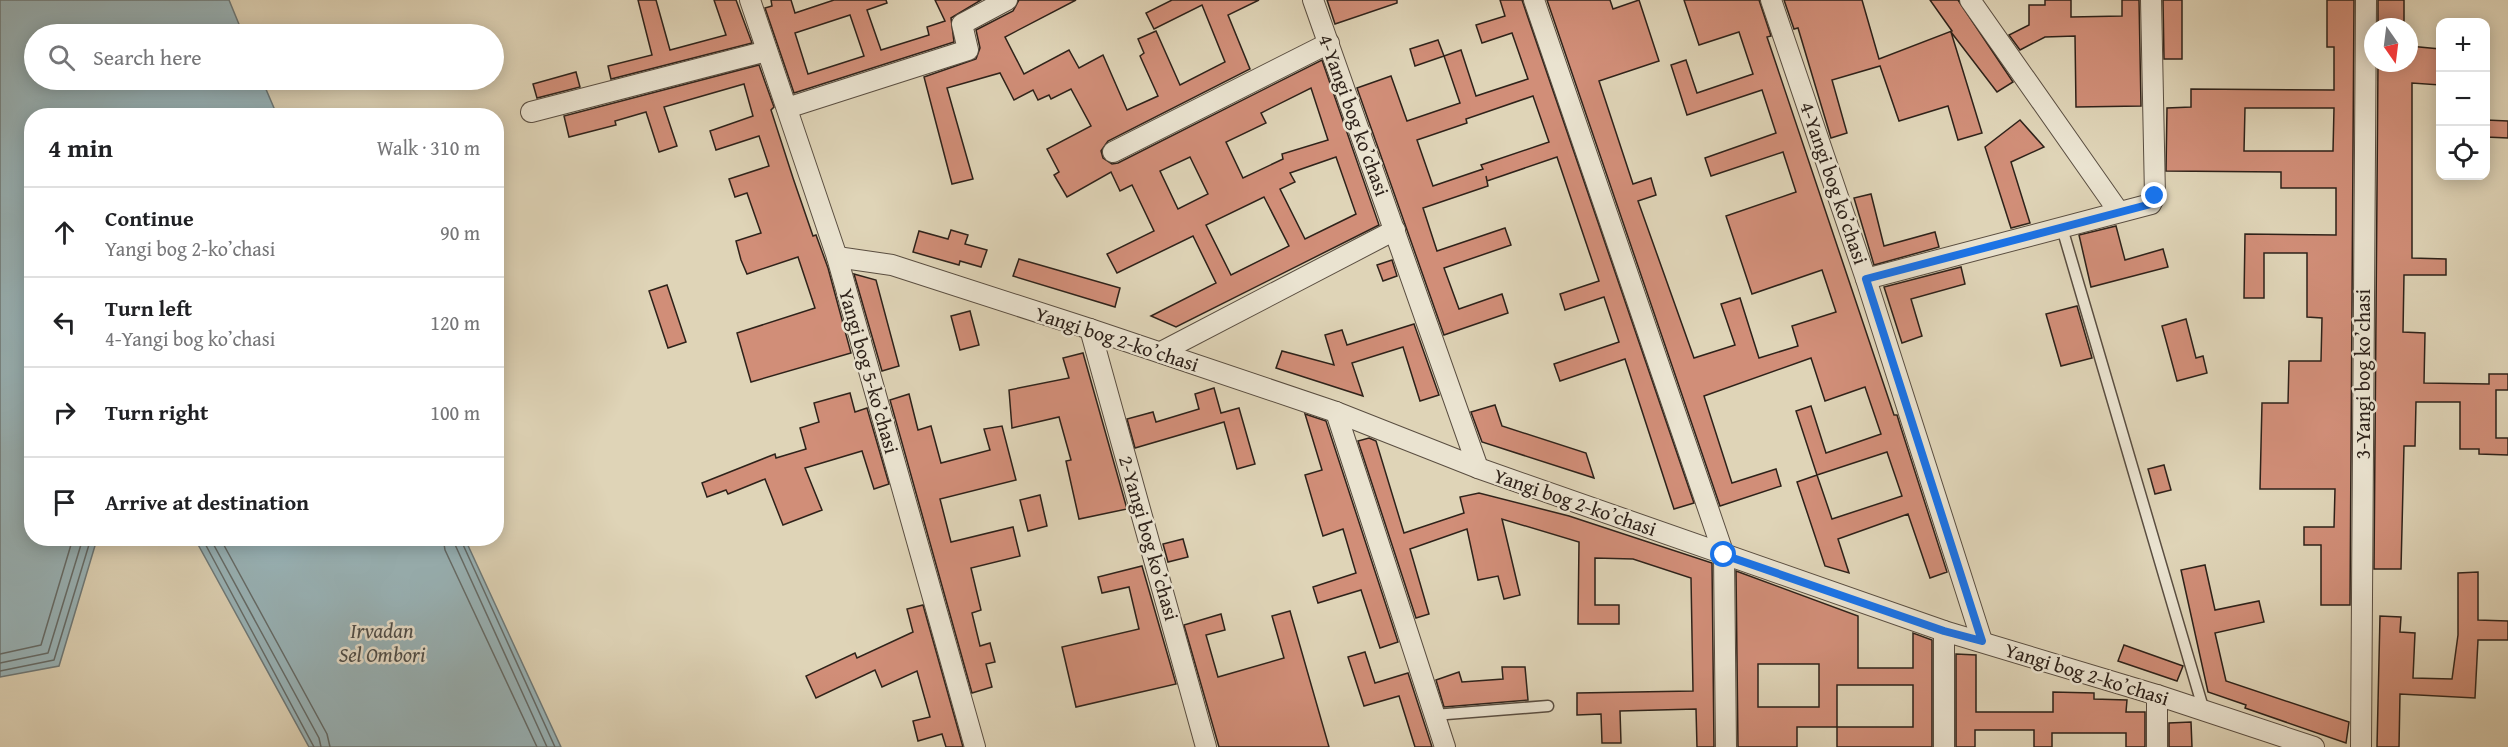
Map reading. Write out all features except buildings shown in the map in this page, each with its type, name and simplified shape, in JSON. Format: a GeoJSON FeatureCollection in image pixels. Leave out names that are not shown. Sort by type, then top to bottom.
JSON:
{"type":"FeatureCollection","features":[{"type":"Feature","properties":{"kind":"street","name":"Yangi bog 5-koʼchasi"},"geometry":{"type":"LineString","coordinates":[[750,0],[837,257],[975,747]]}},
{"type":"Feature","properties":{"kind":"street"},"geometry":{"type":"LineString","coordinates":[[787,108],[968,50],[962,24],[1007,0]]}},
{"type":"Feature","properties":{"kind":"street","name":"4-Yangi bog koʼchasi"},"geometry":{"type":"LineString","coordinates":[[1313,0],[1478,468]]}},
{"type":"Feature","properties":{"kind":"street"},"geometry":{"type":"LineString","coordinates":[[1534,0],[1724,555],[1726,747]]}},
{"type":"Feature","properties":{"kind":"street","name":"4-Yangi bog koʼchasi"},"geometry":{"type":"LineString","coordinates":[[1771,0],[1866,279],[1982,641]]}},
{"type":"Feature","properties":{"kind":"street"},"geometry":{"type":"LineString","coordinates":[[1970,0],[2120,212]]}},
{"type":"Feature","properties":{"kind":"street"},"geometry":{"type":"LineString","coordinates":[[1866,279],[2151,204],[2155,196],[2151,0]]}},
{"type":"Feature","properties":{"kind":"street","name":"3-Yangi bog koʼchasi"},"geometry":{"type":"LineString","coordinates":[[2361,747],[2366,0]]}},
{"type":"Feature","properties":{"kind":"street"},"geometry":{"type":"LineString","coordinates":[[1113,152],[1329,43]]}},
{"type":"Feature","properties":{"kind":"street"},"geometry":{"type":"LineString","coordinates":[[531,112],[767,51]]}},
{"type":"Feature","properties":{"kind":"street"},"geometry":{"type":"LineString","coordinates":[[1161,352],[1395,230]]}},
{"type":"Feature","properties":{"kind":"street","name":"Yangi bog 2-koʼchasi"},"geometry":{"type":"LineString","coordinates":[[837,257],[892,265],[1161,352],[1336,412],[1478,468],[1944,631],[2157,695],[2314,747]]}},
{"type":"Feature","properties":{"kind":"street","name":"2-Yangi bog koʼchasi"},"geometry":{"type":"LineString","coordinates":[[1090,329],[1206,747]]}},
{"type":"Feature","properties":{"kind":"street"},"geometry":{"type":"LineString","coordinates":[[1336,412],[1445,747]]}},
{"type":"Feature","properties":{"kind":"street"},"geometry":{"type":"LineString","coordinates":[[1944,631],[1944,747]]}},
{"type":"Feature","properties":{"kind":"street"},"geometry":{"type":"LineString","coordinates":[[2157,695],[2157,747]]}},
{"type":"Feature","properties":{"kind":"lane"},"geometry":{"type":"LineString","coordinates":[[2062,228],[2204,711]]}},
{"type":"Feature","properties":{"kind":"lane"},"geometry":{"type":"LineString","coordinates":[[1434,715],[1548,706]]}},
{"type":"Feature","properties":{"kind":"water"},"geometry":{"type":"Polygon","coordinates":[[[0,0],[229,0],[239,24],[24,24],[24,90],[266,90],[274,108],[24,108],[24,546],[95,546],[59,666],[0,677],[0,0]]]}},
{"type":"Feature","properties":{"kind":"water","name":"Irvadan Sel Ombori"},"geometry":{"type":"Polygon","coordinates":[[[199,546],[468,546],[561,747],[309,747],[199,546]]]}},
{"type":"Feature","properties":{"kind":"route"},"geometry":{"type":"LineString","coordinates":[[1724,555],[1944,631],[1982,641],[1866,279],[2151,204],[2155,196]]}}]}
